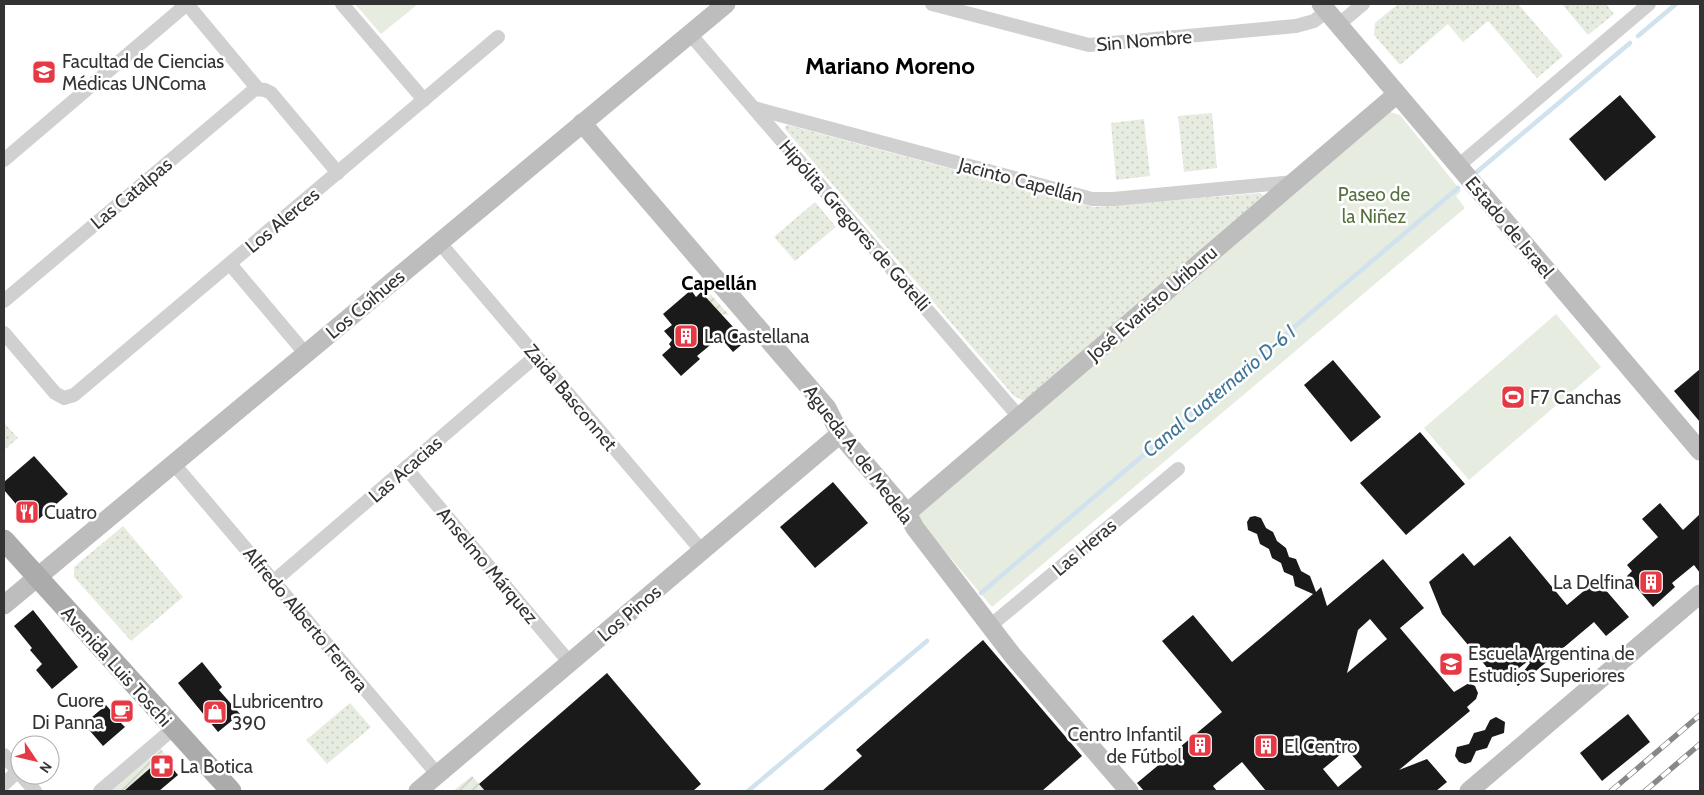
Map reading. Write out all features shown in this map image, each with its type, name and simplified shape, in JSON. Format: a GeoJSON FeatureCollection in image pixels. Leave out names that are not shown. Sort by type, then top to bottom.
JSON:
{"type":"FeatureCollection","features":[{"type":"Feature","properties":{"kind":"main road","name":"Avenida Luis Toschi"},"geometry":{"type":"LineString","coordinates":[[4,540],[231,791]]}},
{"type":"Feature","properties":{"kind":"street"},"geometry":{"type":"LineString","coordinates":[[342,4],[424,100]]}},
{"type":"Feature","properties":{"kind":"street","name":"Los Coíhues"},"geometry":{"type":"LineString","coordinates":[[4,605],[726,4]]}},
{"type":"Feature","properties":{"kind":"street","name":"Sin Nombre"},"geometry":{"type":"LineString","coordinates":[[932,4],[963,7],[1075,42],[1096,45],[1296,26],[1314,21],[1329,13]]}},
{"type":"Feature","properties":{"kind":"street"},"geometry":{"type":"LineString","coordinates":[[1329,13],[1363,4]]}},
{"type":"Feature","properties":{"kind":"street"},"geometry":{"type":"LineString","coordinates":[[1458,166],[1649,4]]}},
{"type":"Feature","properties":{"kind":"street"},"geometry":{"type":"LineString","coordinates":[[4,160],[185,6],[258,89],[270,93],[338,173]]}},
{"type":"Feature","properties":{"kind":"street","name":"Estado de Israel"},"geometry":{"type":"LineString","coordinates":[[1329,13],[1700,451]]}},
{"type":"Feature","properties":{"kind":"street","name":"Hipólita Gregores de Gotelli"},"geometry":{"type":"LineString","coordinates":[[690,34],[1019,417]]}},
{"type":"Feature","properties":{"kind":"street","name":"Los Alerces"},"geometry":{"type":"LineString","coordinates":[[4,333],[52,390],[64,398],[77,394],[498,37]]}},
{"type":"Feature","properties":{"kind":"street","name":"Las Catalpas"},"geometry":{"type":"LineString","coordinates":[[4,301],[258,89]]}},
{"type":"Feature","properties":{"kind":"street","name":"José Evaristo Uriburu"},"geometry":{"type":"LineString","coordinates":[[907,513],[1397,94]]}},
{"type":"Feature","properties":{"kind":"street","name":"Jacinto Capellán"},"geometry":{"type":"LineString","coordinates":[[754,108],[1092,199],[1113,199],[1294,182]]}},
{"type":"Feature","properties":{"kind":"street","name":"Agueda A. de Medela"},"geometry":{"type":"LineString","coordinates":[[582,123],[827,408],[840,434],[907,513],[915,528],[990,626],[1129,791]]}},
{"type":"Feature","properties":{"kind":"street","name":"Zaida Basconnet"},"geometry":{"type":"LineString","coordinates":[[439,242],[702,551]]}},
{"type":"Feature","properties":{"kind":"street"},"geometry":{"type":"LineString","coordinates":[[230,264],[305,354]]}},
{"type":"Feature","properties":{"kind":"street","name":"Las Acacias"},"geometry":{"type":"LineString","coordinates":[[274,581],[536,356]]}},
{"type":"Feature","properties":{"kind":"street","name":"Los Pinos"},"geometry":{"type":"LineString","coordinates":[[418,791],[840,434]]}},
{"type":"Feature","properties":{"kind":"street","name":"Alfredo Alberto Ferrera"},"geometry":{"type":"LineString","coordinates":[[173,463],[438,774]]}},
{"type":"Feature","properties":{"kind":"street","name":"Anselmo Márquez"},"geometry":{"type":"LineString","coordinates":[[406,468],[570,663]]}},
{"type":"Feature","properties":{"kind":"street","name":"Las Heras"},"geometry":{"type":"LineString","coordinates":[[990,626],[1178,469]]}},
{"type":"Feature","properties":{"kind":"street"},"geometry":{"type":"LineString","coordinates":[[1469,791],[1700,594]]}},
{"type":"Feature","properties":{"kind":"street"},"geometry":{"type":"LineString","coordinates":[[104,787],[174,728]]}},
{"type":"Feature","properties":{"kind":"green space"},"geometry":{"type":"Polygon","coordinates":[[[355,4],[418,4],[381,34],[355,4]]]}},
{"type":"Feature","properties":{"kind":"green space"},"geometry":{"type":"Polygon","coordinates":[[[1398,4],[1518,4],[1563,56],[1537,78],[1488,21],[1463,42],[1448,24],[1400,65],[1374,35],[1375,23],[1398,4]]]}},
{"type":"Feature","properties":{"kind":"green space"},"geometry":{"type":"Polygon","coordinates":[[[1562,4],[1606,4],[1614,14],[1588,35],[1562,4]]]}},
{"type":"Feature","properties":{"kind":"green space","name":"Paseo de la Niñez"},"geometry":{"type":"Polygon","coordinates":[[[1390,112],[1400,115],[1461,191],[1456,196],[1465,208],[992,607],[922,524],[919,515],[1390,112]]]}},
{"type":"Feature","properties":{"kind":"green space"},"geometry":{"type":"Polygon","coordinates":[[[1212,113],[1217,168],[1184,172],[1178,116],[1212,113]]]}},
{"type":"Feature","properties":{"kind":"green space"},"geometry":{"type":"Polygon","coordinates":[[[1144,119],[1150,176],[1116,180],[1111,123],[1144,119]]]}},
{"type":"Feature","properties":{"kind":"green space"},"geometry":{"type":"Polygon","coordinates":[[[788,125],[1093,207],[1260,193],[1264,196],[1024,401],[1014,396],[785,129],[785,126],[788,125]]]}},
{"type":"Feature","properties":{"kind":"green space"},"geometry":{"type":"Polygon","coordinates":[[[815,202],[836,227],[795,261],[774,237],[815,202]]]}},
{"type":"Feature","properties":{"kind":"green space"},"geometry":{"type":"Polygon","coordinates":[[[706,289],[729,315],[720,314],[701,293],[706,289]]]}},
{"type":"Feature","properties":{"kind":"green space","name":"F7 Canchas"},"geometry":{"type":"Polygon","coordinates":[[[1556,314],[1601,367],[1469,480],[1424,428],[1556,314]]]}},
{"type":"Feature","properties":{"kind":"green space"},"geometry":{"type":"Polygon","coordinates":[[[4,423],[18,438],[4,450],[4,423]]]}},
{"type":"Feature","properties":{"kind":"green space"},"geometry":{"type":"Polygon","coordinates":[[[123,526],[183,597],[131,641],[74,577],[74,567],[123,526]]]}},
{"type":"Feature","properties":{"kind":"green space"},"geometry":{"type":"Polygon","coordinates":[[[350,703],[371,727],[327,764],[306,740],[350,703]]]}},
{"type":"Feature","properties":{"kind":"green space"},"geometry":{"type":"Polygon","coordinates":[[[160,748],[166,755],[124,791],[109,791],[160,748]]]}},
{"type":"Feature","properties":{"kind":"green space"},"geometry":{"type":"Polygon","coordinates":[[[472,776],[485,791],[453,791],[472,776]]]}},
{"type":"Feature","properties":{"kind":"building"},"geometry":{"type":"Polygon","coordinates":[[[1620,95],[1656,137],[1605,181],[1569,139],[1620,95]]]}},
{"type":"Feature","properties":{"kind":"building","name":"La Castellana"},"geometry":{"type":"Polygon","coordinates":[[[691,290],[696,297],[701,292],[746,341],[733,352],[720,337],[697,356],[700,359],[681,376],[662,355],[671,347],[669,344],[672,340],[664,331],[672,325],[663,314],[691,290]]]}},
{"type":"Feature","properties":{"kind":"building"},"geometry":{"type":"Polygon","coordinates":[[[1333,360],[1381,417],[1351,442],[1304,385],[1333,360]]]}},
{"type":"Feature","properties":{"kind":"building"},"geometry":{"type":"Polygon","coordinates":[[[1700,369],[1700,422],[1674,391],[1700,369]]]}},
{"type":"Feature","properties":{"kind":"building"},"geometry":{"type":"Polygon","coordinates":[[[1420,432],[1465,484],[1406,535],[1360,483],[1420,432]]]}},
{"type":"Feature","properties":{"kind":"building"},"geometry":{"type":"Polygon","coordinates":[[[34,456],[68,494],[33,524],[4,490],[4,482],[34,456]]]}},
{"type":"Feature","properties":{"kind":"building"},"geometry":{"type":"Polygon","coordinates":[[[833,482],[868,523],[815,568],[780,527],[833,482]]]}},
{"type":"Feature","properties":{"kind":"building"},"geometry":{"type":"Polygon","coordinates":[[[1660,503],[1683,530],[1700,514],[1700,573],[1694,565],[1672,583],[1675,587],[1653,607],[1627,576],[1632,571],[1627,565],[1658,537],[1642,519],[1660,503]]]}},
{"type":"Feature","properties":{"kind":"building"},"geometry":{"type":"Polygon","coordinates":[[[1250,517],[1261,518],[1266,528],[1273,532],[1277,541],[1286,548],[1289,557],[1296,559],[1301,571],[1310,576],[1316,592],[1321,587],[1327,606],[1383,559],[1424,608],[1400,628],[1454,692],[1469,683],[1475,686],[1478,693],[1476,699],[1467,707],[1470,711],[1399,770],[1427,759],[1447,782],[1436,791],[1266,791],[1242,762],[1213,786],[1217,791],[1144,791],[1137,783],[1222,712],[1162,641],[1193,615],[1232,662],[1313,594],[1295,586],[1293,576],[1284,572],[1281,563],[1272,558],[1269,549],[1260,544],[1257,534],[1248,530],[1247,522],[1250,517]],[[1370,619],[1358,630],[1347,673],[1387,639],[1370,619]],[[1347,749],[1323,769],[1338,787],[1362,767],[1347,749]]]}},
{"type":"Feature","properties":{"kind":"building"},"geometry":{"type":"Polygon","coordinates":[[[1510,536],[1567,605],[1597,580],[1629,617],[1606,636],[1594,622],[1518,686],[1515,683],[1530,663],[1528,661],[1500,683],[1442,614],[1429,582],[1463,553],[1474,566],[1510,536]]]}},
{"type":"Feature","properties":{"kind":"building"},"geometry":{"type":"Polygon","coordinates":[[[33,610],[78,667],[52,689],[36,670],[42,664],[14,626],[33,610]]]}},
{"type":"Feature","properties":{"kind":"building"},"geometry":{"type":"Polygon","coordinates":[[[983,640],[1082,756],[1042,791],[822,791],[862,756],[856,750],[983,640]]]}},
{"type":"Feature","properties":{"kind":"building"},"geometry":{"type":"Polygon","coordinates":[[[202,662],[222,687],[219,690],[240,714],[218,732],[178,683],[202,662]]]}},
{"type":"Feature","properties":{"kind":"building"},"geometry":{"type":"Polygon","coordinates":[[[607,673],[701,784],[693,791],[485,791],[479,784],[607,673]]]}},
{"type":"Feature","properties":{"kind":"building"},"geometry":{"type":"Polygon","coordinates":[[[106,705],[112,712],[121,705],[129,713],[119,721],[125,727],[103,746],[84,724],[106,705]]]}},
{"type":"Feature","properties":{"kind":"building"},"geometry":{"type":"Polygon","coordinates":[[[1628,714],[1650,742],[1602,781],[1580,753],[1628,714]]]}},
{"type":"Feature","properties":{"kind":"building"},"geometry":{"type":"Polygon","coordinates":[[[1496,717],[1505,722],[1504,733],[1492,737],[1487,748],[1476,751],[1471,762],[1465,764],[1459,762],[1455,756],[1457,747],[1469,744],[1474,733],[1485,730],[1490,720],[1496,717]]]}},
{"type":"Feature","properties":{"kind":"building","name":"La Botica"},"geometry":{"type":"Polygon","coordinates":[[[163,757],[178,775],[159,791],[124,791],[163,757]]]}},
{"type":"Feature","properties":{"kind":"waterway","name":"Canal Cuaternario D-6 I"},"geometry":{"type":"LineString","coordinates":[[1638,36],[1676,4]]}},
{"type":"Feature","properties":{"kind":"waterway","name":"Canal Cuaternario D-6 I"},"geometry":{"type":"LineString","coordinates":[[1472,176],[1630,43]]}},
{"type":"Feature","properties":{"kind":"waterway","name":"Canal Cuaternario D-6 I"},"geometry":{"type":"LineString","coordinates":[[981,593],[1458,188]]}},
{"type":"Feature","properties":{"kind":"waterway","name":"Canal Cuaternario D-6 I"},"geometry":{"type":"LineString","coordinates":[[748,791],[927,641]]}},
{"type":"Feature","properties":{"kind":"railway"},"geometry":{"type":"LineString","coordinates":[[1611,791],[1700,715]]}},
{"type":"Feature","properties":{"kind":"railway"},"geometry":{"type":"LineString","coordinates":[[1645,791],[1700,744]]}},
{"type":"Feature","properties":{"kind":"place","name":"Facultad de Ciencias Médicas UNComa"},"geometry":{"type":"Point","coordinates":[44,72]}},
{"type":"Feature","properties":{"kind":"place","name":"La Castellana"},"geometry":{"type":"Point","coordinates":[686,336]}},
{"type":"Feature","properties":{"kind":"place","name":"F7 Canchas"},"geometry":{"type":"Point","coordinates":[1513,397]}},
{"type":"Feature","properties":{"kind":"place","name":"Cuatro"},"geometry":{"type":"Point","coordinates":[27,512]}},
{"type":"Feature","properties":{"kind":"place","name":"La Delfina"},"geometry":{"type":"Point","coordinates":[1651,582]}},
{"type":"Feature","properties":{"kind":"place","name":"Escuela Argentina de Estudios Superiores"},"geometry":{"type":"Point","coordinates":[1451,664]}},
{"type":"Feature","properties":{"kind":"place","name":"Cuore Di Panna"},"geometry":{"type":"Point","coordinates":[122,711]}},
{"type":"Feature","properties":{"kind":"place","name":"Lubricentro 390"},"geometry":{"type":"Point","coordinates":[215,712]}},
{"type":"Feature","properties":{"kind":"place","name":"Centro Infantil de Fútbol"},"geometry":{"type":"Point","coordinates":[1200,745]}},
{"type":"Feature","properties":{"kind":"place","name":"El Centro"},"geometry":{"type":"Point","coordinates":[1266,746]}},
{"type":"Feature","properties":{"kind":"place","name":"La Botica"},"geometry":{"type":"Point","coordinates":[162,766]}},
{"type":"Feature","properties":{"kind":"district","name":"Mariano Moreno"},"geometry":{"type":"Point","coordinates":[890,66]}},
{"type":"Feature","properties":{"kind":"district","name":"Capellán"},"geometry":{"type":"Point","coordinates":[719,283]}}]}
